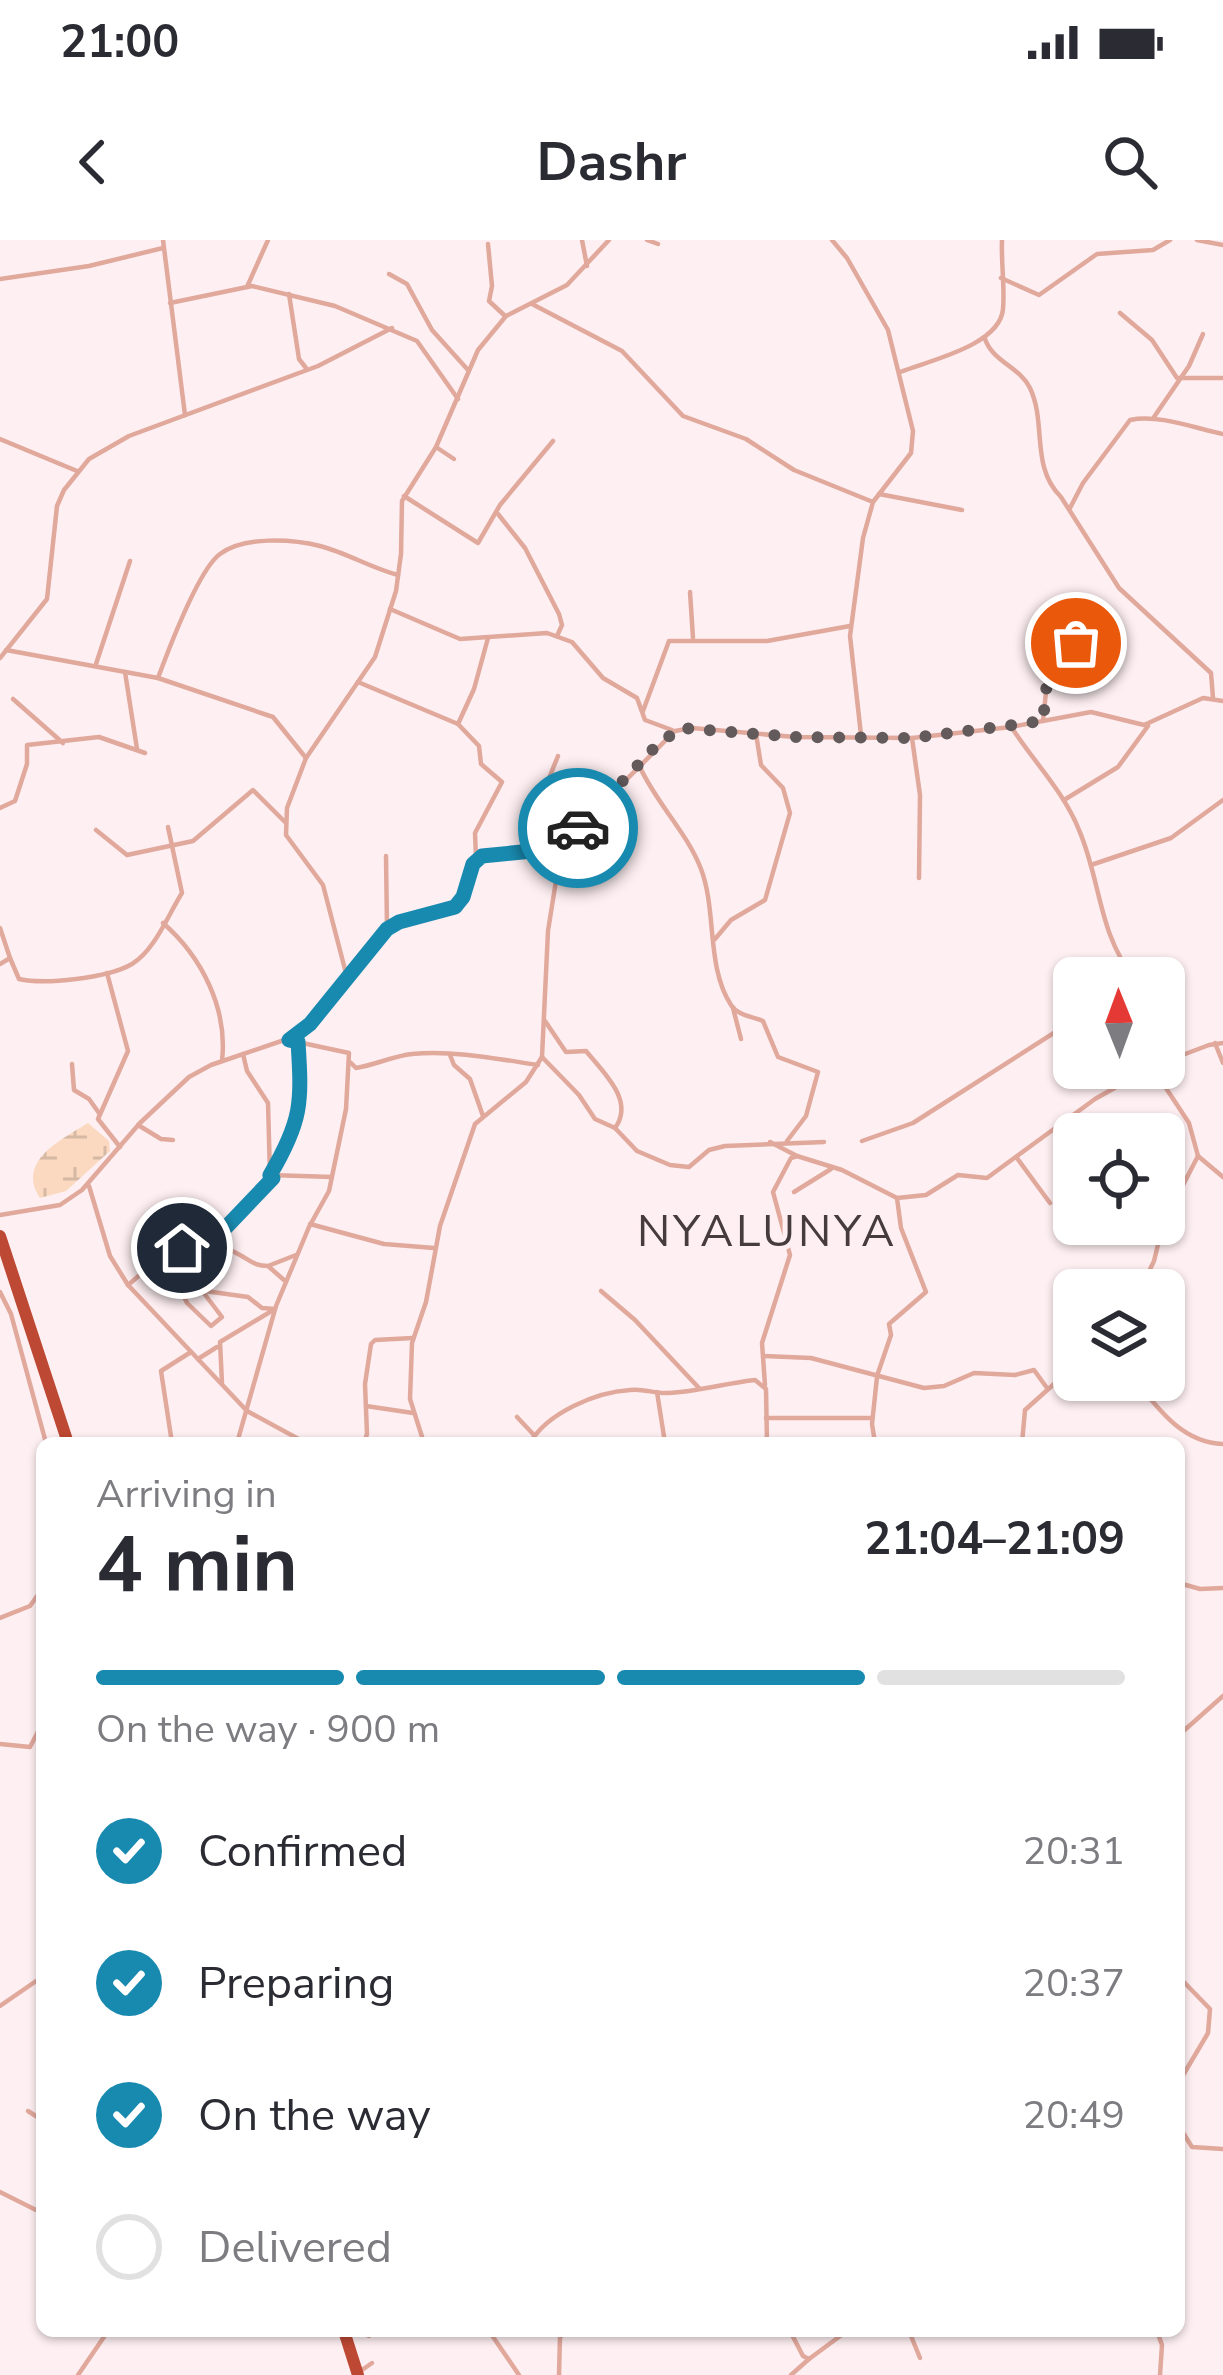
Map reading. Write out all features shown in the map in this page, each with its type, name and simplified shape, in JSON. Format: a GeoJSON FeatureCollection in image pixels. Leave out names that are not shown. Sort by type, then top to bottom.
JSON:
{"type":"FeatureCollection","features":[{"type":"Feature","properties":{"kind":"highway"},"geometry":{"type":"LineString","coordinates":[[0,1236],[66,1437]]}},
{"type":"Feature","properties":{"kind":"highway"},"geometry":{"type":"LineString","coordinates":[[346,2337],[358,2374]]}},
{"type":"Feature","properties":{"kind":"street"},"geometry":{"type":"LineString","coordinates":[[247,287],[268,240]]}},
{"type":"Feature","properties":{"kind":"street"},"geometry":{"type":"LineString","coordinates":[[582,240],[587,266]]}},
{"type":"Feature","properties":{"kind":"street"},"geometry":{"type":"LineString","coordinates":[[348,981],[325,890],[287,837],[285,822],[306,758],[375,657],[398,575],[404,496],[436,447],[490,334],[506,316],[567,285],[609,240]]}},
{"type":"Feature","properties":{"kind":"street"},"geometry":{"type":"LineString","coordinates":[[647,240],[658,244]]}},
{"type":"Feature","properties":{"kind":"street"},"geometry":{"type":"LineString","coordinates":[[832,240],[848,258],[888,330],[913,444],[873,502],[862,538],[850,626],[861,735]]}},
{"type":"Feature","properties":{"kind":"street"},"geometry":{"type":"LineString","coordinates":[[900,372],[986,339],[1000,324],[1002,240]]}},
{"type":"Feature","properties":{"kind":"street"},"geometry":{"type":"LineString","coordinates":[[1001,278],[1040,295],[1097,254],[1153,250],[1170,240]]}},
{"type":"Feature","properties":{"kind":"street"},"geometry":{"type":"LineString","coordinates":[[1197,240],[1223,245]]}},
{"type":"Feature","properties":{"kind":"street"},"geometry":{"type":"LineString","coordinates":[[0,279],[89,266],[163,244],[185,415]]}},
{"type":"Feature","properties":{"kind":"street"},"geometry":{"type":"LineString","coordinates":[[488,244],[489,302],[506,316]]}},
{"type":"Feature","properties":{"kind":"street"},"geometry":{"type":"LineString","coordinates":[[389,274],[407,284],[432,330],[469,370]]}},
{"type":"Feature","properties":{"kind":"street"},"geometry":{"type":"LineString","coordinates":[[170,303],[247,287],[289,294],[392,328],[417,341],[458,400]]}},
{"type":"Feature","properties":{"kind":"street"},"geometry":{"type":"LineString","coordinates":[[289,294],[299,359],[306,368]]}},
{"type":"Feature","properties":{"kind":"street"},"geometry":{"type":"LineString","coordinates":[[532,304],[609,341],[683,416],[746,439],[800,474],[873,502]]}},
{"type":"Feature","properties":{"kind":"street"},"geometry":{"type":"LineString","coordinates":[[1120,314],[1152,340],[1178,378]]}},
{"type":"Feature","properties":{"kind":"street"},"geometry":{"type":"LineString","coordinates":[[0,658],[48,596],[56,514],[77,471],[107,447],[256,392],[306,368],[319,367],[392,328]]}},
{"type":"Feature","properties":{"kind":"street"},"geometry":{"type":"LineString","coordinates":[[417,341],[432,330]]}},
{"type":"Feature","properties":{"kind":"street"},"geometry":{"type":"LineString","coordinates":[[1154,417],[1189,367],[1203,334]]}},
{"type":"Feature","properties":{"kind":"street"},"geometry":{"type":"LineString","coordinates":[[986,339],[990,352],[1022,376],[1032,392],[1044,476],[1133,604],[1211,673],[1213,698]]}},
{"type":"Feature","properties":{"kind":"street"},"geometry":{"type":"LineString","coordinates":[[1178,378],[1223,378]]}},
{"type":"Feature","properties":{"kind":"street"},"geometry":{"type":"LineString","coordinates":[[1071,517],[1070,505],[1078,489],[1107,454],[1124,423],[1154,417],[1223,434]]}},
{"type":"Feature","properties":{"kind":"street"},"geometry":{"type":"LineString","coordinates":[[0,439],[77,471]]}},
{"type":"Feature","properties":{"kind":"street"},"geometry":{"type":"LineString","coordinates":[[404,496],[477,542],[553,441]]}},
{"type":"Feature","properties":{"kind":"street"},"geometry":{"type":"LineString","coordinates":[[436,447],[454,459]]}},
{"type":"Feature","properties":{"kind":"street"},"geometry":{"type":"LineString","coordinates":[[878,494],[962,510]]}},
{"type":"Feature","properties":{"kind":"street"},"geometry":{"type":"LineString","coordinates":[[498,514],[525,548],[559,614],[562,625],[557,637]]}},
{"type":"Feature","properties":{"kind":"street"},"geometry":{"type":"LineString","coordinates":[[158,678],[195,592],[214,560],[230,549],[260,542],[305,544],[398,575]]}},
{"type":"Feature","properties":{"kind":"street"},"geometry":{"type":"LineString","coordinates":[[96,664],[130,561]]}},
{"type":"Feature","properties":{"kind":"street"},"geometry":{"type":"LineString","coordinates":[[690,592],[693,638]]}},
{"type":"Feature","properties":{"kind":"street"},"geometry":{"type":"LineString","coordinates":[[390,609],[460,639],[547,632],[579,647],[602,678],[637,698],[645,720],[675,731],[912,738],[1011,728],[1091,712],[1149,724]]}},
{"type":"Feature","properties":{"kind":"street"},"geometry":{"type":"LineString","coordinates":[[643,712],[668,642],[693,638],[767,641],[850,626]]}},
{"type":"Feature","properties":{"kind":"street"},"geometry":{"type":"LineString","coordinates":[[458,724],[488,638]]}},
{"type":"Feature","properties":{"kind":"street"},"geometry":{"type":"LineString","coordinates":[[1043,721],[1047,682],[1070,645],[1076,643]]}},
{"type":"Feature","properties":{"kind":"street"},"geometry":{"type":"LineString","coordinates":[[6,650],[158,678],[273,717],[306,758]]}},
{"type":"Feature","properties":{"kind":"street"},"geometry":{"type":"LineString","coordinates":[[124,670],[137,749]]}},
{"type":"Feature","properties":{"kind":"street"},"geometry":{"type":"LineString","coordinates":[[0,1215],[60,1205],[88,1185],[138,1125],[189,1077],[243,1053],[289,1040],[348,981],[387,929],[455,907],[463,897],[476,859],[475,833],[502,782],[482,765],[479,746],[458,724],[358,682]]}},
{"type":"Feature","properties":{"kind":"street"},"geometry":{"type":"LineString","coordinates":[[13,699],[63,743]]}},
{"type":"Feature","properties":{"kind":"street"},"geometry":{"type":"LineString","coordinates":[[1064,800],[1118,767],[1149,724],[1191,702],[1223,701]]}},
{"type":"Feature","properties":{"kind":"street"},"geometry":{"type":"LineString","coordinates":[[1011,728],[1064,800],[1091,866],[1109,939],[1121,957]]}},
{"type":"Feature","properties":{"kind":"street"},"geometry":{"type":"LineString","coordinates":[[476,859],[549,847],[563,839],[675,731]]}},
{"type":"Feature","properties":{"kind":"street"},"geometry":{"type":"LineString","coordinates":[[715,939],[731,920],[765,900],[768,878],[789,825],[783,788],[760,765],[756,734]]}},
{"type":"Feature","properties":{"kind":"street"},"geometry":{"type":"LineString","coordinates":[[0,808],[15,801],[27,764],[27,746],[99,737],[145,753]]}},
{"type":"Feature","properties":{"kind":"street"},"geometry":{"type":"LineString","coordinates":[[912,738],[920,795],[919,878]]}},
{"type":"Feature","properties":{"kind":"street"},"geometry":{"type":"LineString","coordinates":[[549,847],[543,794],[558,756]]}},
{"type":"Feature","properties":{"kind":"street"},"geometry":{"type":"LineString","coordinates":[[639,765],[697,859],[709,894],[720,981],[741,1039]]}},
{"type":"Feature","properties":{"kind":"street"},"geometry":{"type":"LineString","coordinates":[[96,830],[127,855],[173,847],[193,841],[253,790],[285,822]]}},
{"type":"Feature","properties":{"kind":"street"},"geometry":{"type":"LineString","coordinates":[[1091,866],[1171,838],[1223,800]]}},
{"type":"Feature","properties":{"kind":"street"},"geometry":{"type":"LineString","coordinates":[[0,928],[22,981],[72,979],[133,963],[183,890],[168,827]]}},
{"type":"Feature","properties":{"kind":"street"},"geometry":{"type":"LineString","coordinates":[[422,1437],[412,1413],[413,1338],[476,1124],[526,1082],[542,1057],[550,913],[563,839]]}},
{"type":"Feature","properties":{"kind":"street"},"geometry":{"type":"LineString","coordinates":[[386,856],[387,929]]}},
{"type":"Feature","properties":{"kind":"street"},"geometry":{"type":"LineString","coordinates":[[163,923],[192,953],[206,978],[224,1034],[222,1062]]}},
{"type":"Feature","properties":{"kind":"street"},"geometry":{"type":"LineString","coordinates":[[0,964],[10,958]]}},
{"type":"Feature","properties":{"kind":"street"},"geometry":{"type":"LineString","coordinates":[[99,1113],[110,1098],[128,1051],[106,972]]}},
{"type":"Feature","properties":{"kind":"street"},"geometry":{"type":"LineString","coordinates":[[733,1008],[763,1021],[778,1057],[818,1072],[803,1123],[788,1141]]}},
{"type":"Feature","properties":{"kind":"street"},"geometry":{"type":"LineString","coordinates":[[544,1021],[566,1052],[586,1052],[617,1093],[623,1118],[615,1129]]}},
{"type":"Feature","properties":{"kind":"street"},"geometry":{"type":"LineString","coordinates":[[862,1141],[914,1124],[1053,1034]]}},
{"type":"Feature","properties":{"kind":"street"},"geometry":{"type":"LineString","coordinates":[[289,1040],[345,1050],[356,1068],[410,1054],[538,1065]]}},
{"type":"Feature","properties":{"kind":"street"},"geometry":{"type":"LineString","coordinates":[[211,1243],[271,1176],[296,1125],[302,1084],[298,1042]]}},
{"type":"Feature","properties":{"kind":"street"},"geometry":{"type":"LineString","coordinates":[[1214,1043],[1223,1063]]}},
{"type":"Feature","properties":{"kind":"street"},"geometry":{"type":"LineString","coordinates":[[1185,1055],[1223,1043]]}},
{"type":"Feature","properties":{"kind":"street"},"geometry":{"type":"LineString","coordinates":[[243,1053],[247,1071],[268,1103],[271,1176]]}},
{"type":"Feature","properties":{"kind":"street"},"geometry":{"type":"LineString","coordinates":[[450,1055],[470,1079],[483,1116]]}},
{"type":"Feature","properties":{"kind":"street"},"geometry":{"type":"LineString","coordinates":[[542,1057],[595,1119],[615,1129],[648,1158],[681,1168],[716,1148],[824,1142]]}},
{"type":"Feature","properties":{"kind":"street"},"geometry":{"type":"LineString","coordinates":[[72,1064],[74,1090],[89,1099],[120,1147]]}},
{"type":"Feature","properties":{"kind":"street"},"geometry":{"type":"LineString","coordinates":[[239,1437],[275,1309],[332,1177],[351,1064]]}},
{"type":"Feature","properties":{"kind":"street"},"geometry":{"type":"LineString","coordinates":[[770,1142],[898,1198],[926,1195],[958,1175],[987,1178],[1113,1089]]}},
{"type":"Feature","properties":{"kind":"street"},"geometry":{"type":"LineString","coordinates":[[1167,1089],[1189,1123],[1198,1156],[1223,1178]]}},
{"type":"Feature","properties":{"kind":"street"},"geometry":{"type":"LineString","coordinates":[[138,1125],[161,1139],[173,1140]]}},
{"type":"Feature","properties":{"kind":"street"},"geometry":{"type":"LineString","coordinates":[[767,1437],[762,1343],[790,1255],[773,1192],[791,1158],[797,1156]]}},
{"type":"Feature","properties":{"kind":"street"},"geometry":{"type":"LineString","coordinates":[[1185,1182],[1198,1156]]}},
{"type":"Feature","properties":{"kind":"street"},"geometry":{"type":"LineString","coordinates":[[1017,1158],[1050,1203]]}},
{"type":"Feature","properties":{"kind":"street"},"geometry":{"type":"LineString","coordinates":[[794,1192],[831,1169]]}},
{"type":"Feature","properties":{"kind":"street"},"geometry":{"type":"LineString","coordinates":[[271,1176],[332,1177]]}},
{"type":"Feature","properties":{"kind":"street"},"geometry":{"type":"LineString","coordinates":[[88,1185],[110,1256],[128,1285],[247,1411],[295,1437]]}},
{"type":"Feature","properties":{"kind":"street"},"geometry":{"type":"LineString","coordinates":[[874,1437],[872,1418],[878,1375],[891,1335],[889,1324],[926,1292],[901,1228],[898,1198]]}},
{"type":"Feature","properties":{"kind":"street"},"geometry":{"type":"LineString","coordinates":[[310,1224],[385,1244],[436,1248]]}},
{"type":"Feature","properties":{"kind":"street"},"geometry":{"type":"LineString","coordinates":[[128,1285],[157,1260],[182,1248],[211,1243],[258,1266],[298,1254]]}},
{"type":"Feature","properties":{"kind":"street"},"geometry":{"type":"LineString","coordinates":[[157,1260],[190,1253]]}},
{"type":"Feature","properties":{"kind":"street"},"geometry":{"type":"LineString","coordinates":[[172,1258],[184,1267]]}},
{"type":"Feature","properties":{"kind":"street"},"geometry":{"type":"LineString","coordinates":[[157,1260],[222,1341],[221,1387]]}},
{"type":"Feature","properties":{"kind":"street"},"geometry":{"type":"LineString","coordinates":[[268,1266],[286,1282]]}},
{"type":"Feature","properties":{"kind":"street"},"geometry":{"type":"LineString","coordinates":[[175,1279],[205,1293],[222,1317],[211,1326]]}},
{"type":"Feature","properties":{"kind":"street"},"geometry":{"type":"LineString","coordinates":[[198,1290],[248,1297],[262,1309],[275,1309]]}},
{"type":"Feature","properties":{"kind":"street"},"geometry":{"type":"LineString","coordinates":[[601,1291],[699,1388]]}},
{"type":"Feature","properties":{"kind":"street"},"geometry":{"type":"LineString","coordinates":[[0,1292],[11,1315],[44,1437]]}},
{"type":"Feature","properties":{"kind":"street"},"geometry":{"type":"LineString","coordinates":[[198,1359],[275,1309]]}},
{"type":"Feature","properties":{"kind":"street"},"geometry":{"type":"LineString","coordinates":[[364,1437],[371,1344],[413,1338]]}},
{"type":"Feature","properties":{"kind":"street"},"geometry":{"type":"LineString","coordinates":[[171,1437],[161,1371],[191,1352]]}},
{"type":"Feature","properties":{"kind":"street"},"geometry":{"type":"LineString","coordinates":[[764,1356],[811,1358],[924,1388],[944,1386],[974,1373],[1015,1375],[1034,1370],[1047,1388]]}},
{"type":"Feature","properties":{"kind":"street"},"geometry":{"type":"LineString","coordinates":[[518,1417],[535,1435],[558,1415],[611,1393],[754,1380],[765,1386]]}},
{"type":"Feature","properties":{"kind":"street"},"geometry":{"type":"LineString","coordinates":[[1023,1437],[1025,1411],[1053,1383]]}},
{"type":"Feature","properties":{"kind":"street"},"geometry":{"type":"LineString","coordinates":[[657,1392],[664,1437]]}},
{"type":"Feature","properties":{"kind":"street"},"geometry":{"type":"LineString","coordinates":[[1153,1401],[1179,1430],[1205,1444],[1223,1444]]}},
{"type":"Feature","properties":{"kind":"street"},"geometry":{"type":"LineString","coordinates":[[366,1406],[412,1413]]}},
{"type":"Feature","properties":{"kind":"street"},"geometry":{"type":"LineString","coordinates":[[766,1418],[872,1418]]}},
{"type":"Feature","properties":{"kind":"street"},"geometry":{"type":"LineString","coordinates":[[1185,1584],[1223,1588]]}},
{"type":"Feature","properties":{"kind":"street"},"geometry":{"type":"LineString","coordinates":[[0,1618],[30,1606],[36,1598]]}},
{"type":"Feature","properties":{"kind":"street"},"geometry":{"type":"LineString","coordinates":[[1185,1730],[1223,1696]]}},
{"type":"Feature","properties":{"kind":"street"},"geometry":{"type":"LineString","coordinates":[[0,1744],[30,1747],[36,1736]]}},
{"type":"Feature","properties":{"kind":"street"},"geometry":{"type":"LineString","coordinates":[[0,2006],[36,1981]]}},
{"type":"Feature","properties":{"kind":"street"},"geometry":{"type":"LineString","coordinates":[[1185,1983],[1210,2009],[1208,2033],[1185,2072]]}},
{"type":"Feature","properties":{"kind":"street"},"geometry":{"type":"LineString","coordinates":[[28,2111],[36,2116]]}},
{"type":"Feature","properties":{"kind":"street"},"geometry":{"type":"LineString","coordinates":[[1185,2136],[1192,2147],[1223,2149]]}},
{"type":"Feature","properties":{"kind":"street"},"geometry":{"type":"LineString","coordinates":[[0,2192],[36,2210]]}},
{"type":"Feature","properties":{"kind":"street"},"geometry":{"type":"LineString","coordinates":[[78,2375],[105,2337]]}},
{"type":"Feature","properties":{"kind":"street"},"geometry":{"type":"LineString","coordinates":[[493,2337],[519,2375]]}},
{"type":"Feature","properties":{"kind":"street"},"geometry":{"type":"LineString","coordinates":[[559,2375],[560,2337]]}},
{"type":"Feature","properties":{"kind":"street"},"geometry":{"type":"LineString","coordinates":[[793,2337],[809,2359]]}},
{"type":"Feature","properties":{"kind":"street"},"geometry":{"type":"LineString","coordinates":[[790,2375],[839,2337]]}},
{"type":"Feature","properties":{"kind":"street"},"geometry":{"type":"LineString","coordinates":[[911,2337],[920,2358]]}},
{"type":"Feature","properties":{"kind":"street"},"geometry":{"type":"LineString","coordinates":[[1159,2337],[1160,2375]]}},
{"type":"Feature","properties":{"kind":"street"},"geometry":{"type":"LineString","coordinates":[[358,2374],[373,2362]]}},
{"type":"Feature","properties":{"kind":"green space"},"geometry":{"type":"Polygon","coordinates":[[[88,1123],[109,1141],[110,1151],[66,1191],[40,1198],[34,1185],[38,1162],[55,1144],[88,1123]]]}},
{"type":"Feature","properties":{"kind":"way so far"},"geometry":{"type":"LineString","coordinates":[[578,828],[659,743],[682,728],[795,737],[912,738],[1043,721],[1047,682],[1070,645],[1076,643]]}},
{"type":"Feature","properties":{"kind":"district","name":"NYALUNYA"},"geometry":{"type":"Point","coordinates":[767,1231]}},
{"type":"Feature","properties":{"kind":"route"},"geometry":{"type":"LineString","coordinates":[[182,1248],[211,1243],[273,1178],[270,1175],[294,1136],[302,1084],[298,1042],[289,1040],[310,1024],[387,929],[455,907],[476,859],[542,850],[578,828]]}}]}
